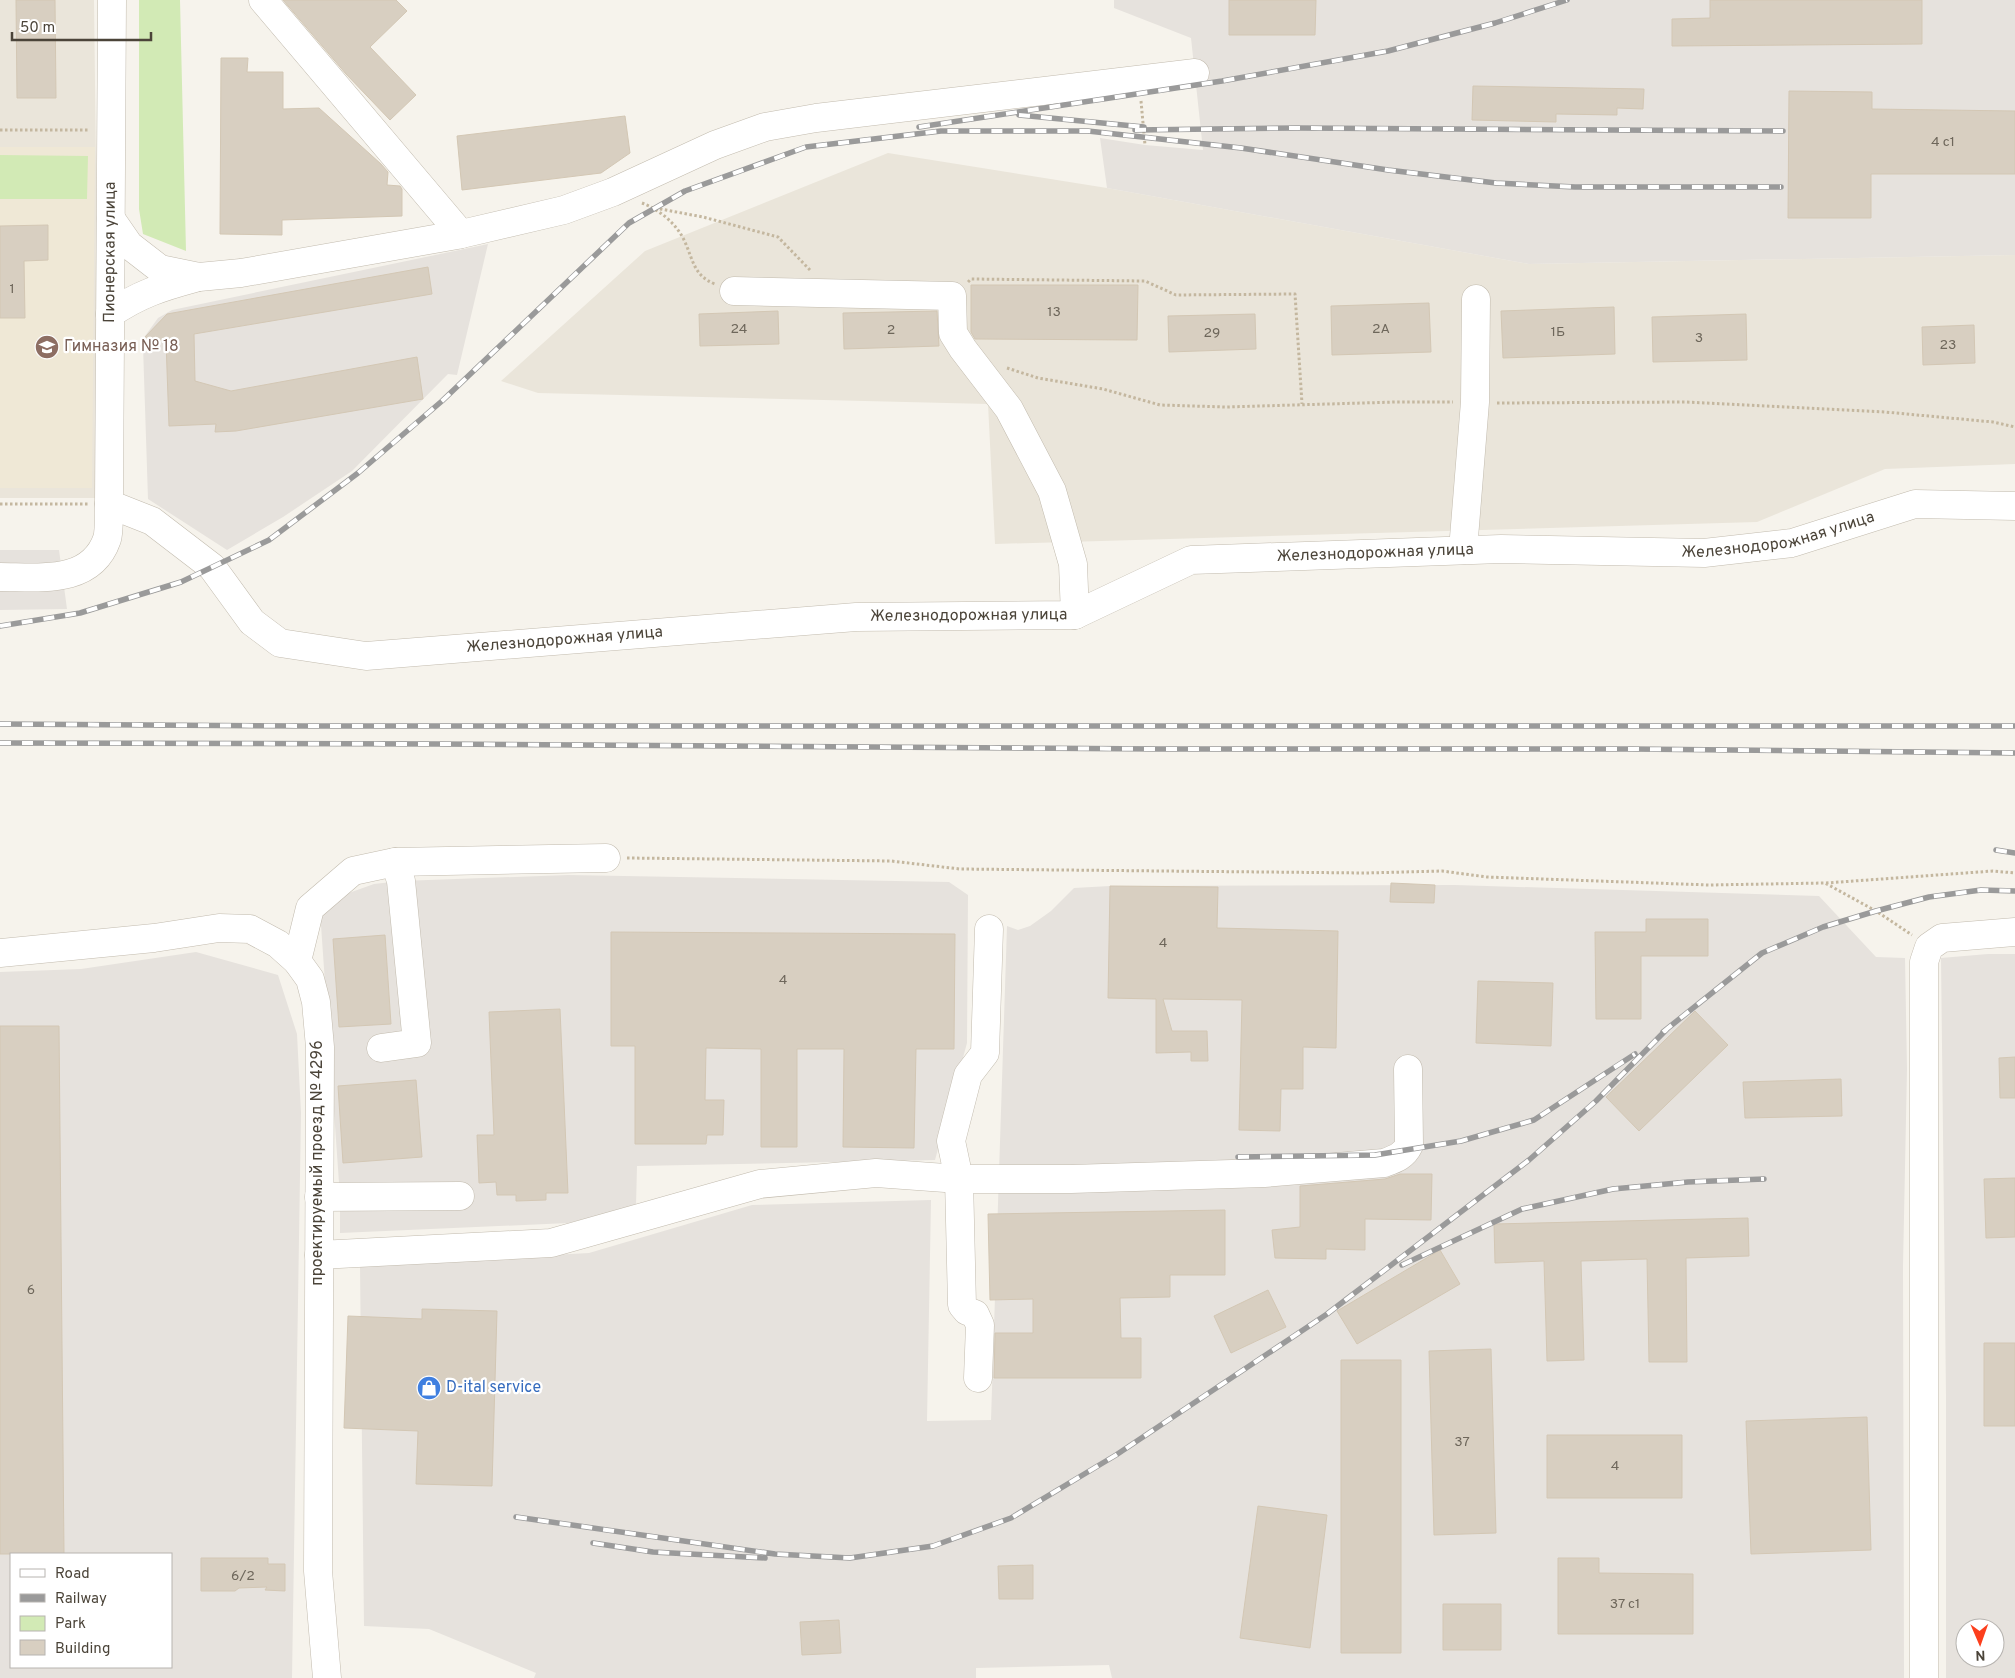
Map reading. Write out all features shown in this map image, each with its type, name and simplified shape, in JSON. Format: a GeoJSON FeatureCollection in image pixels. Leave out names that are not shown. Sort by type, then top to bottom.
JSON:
{"type":"FeatureCollection","features":[{"type":"Feature","properties":{"kind":"street","name":"Пионерская улица"},"geometry":{"type":"LineString","coordinates":[[0,577],[62,576],[75,573],[95,559],[107,538],[109,504],[112,0]]}},
{"type":"Feature","properties":{"kind":"street"},"geometry":{"type":"LineString","coordinates":[[263,0],[461,234]]}},
{"type":"Feature","properties":{"kind":"street"},"geometry":{"type":"LineString","coordinates":[[110,314],[131,299],[164,286],[199,277],[241,273],[461,234],[564,210],[613,192],[715,145],[765,127],[826,116],[1195,73]]}},
{"type":"Feature","properties":{"kind":"street"},"geometry":{"type":"LineString","coordinates":[[110,219],[129,245],[160,268],[199,277]]}},
{"type":"Feature","properties":{"kind":"street"},"geometry":{"type":"LineString","coordinates":[[734,291],[952,296],[953,333],[1009,409],[1052,491],[1073,564],[1075,615]]}},
{"type":"Feature","properties":{"kind":"street"},"geometry":{"type":"LineString","coordinates":[[1463,550],[1475,402],[1476,299]]}},
{"type":"Feature","properties":{"kind":"street","name":"Железнодорожная улица"},"geometry":{"type":"LineString","coordinates":[[109,504],[152,521],[212,567],[252,622],[280,643],[366,656],[856,617],[1075,615],[1191,560],[1501,549],[1704,553],[1792,543],[1915,504],[2015,506]]}},
{"type":"Feature","properties":{"kind":"street"},"geometry":{"type":"LineString","coordinates":[[297,961],[310,908],[353,871],[395,862],[606,858]]}},
{"type":"Feature","properties":{"kind":"street"},"geometry":{"type":"LineString","coordinates":[[381,1048],[417,1043],[401,881],[395,862]]}},
{"type":"Feature","properties":{"kind":"street","name":"проектируемый проезд № 4296"},"geometry":{"type":"LineString","coordinates":[[0,953],[154,938],[219,928],[250,929],[278,944],[297,961],[310,979],[316,1002],[320,1047],[318,1571],[327,1678]]}},
{"type":"Feature","properties":{"kind":"street"},"geometry":{"type":"LineString","coordinates":[[978,1378],[980,1324],[975,1314],[967,1311],[962,1305],[959,1179],[951,1142],[968,1075],[985,1052],[989,930]]}},
{"type":"Feature","properties":{"kind":"street"},"geometry":{"type":"LineString","coordinates":[[1924,1678],[1924,962],[1929,947],[1942,938],[2015,932]]}},
{"type":"Feature","properties":{"kind":"street"},"geometry":{"type":"LineString","coordinates":[[319,1255],[551,1244],[760,1184],[876,1173],[959,1179],[1071,1179],[1254,1174],[1384,1163],[1397,1159],[1406,1150],[1408,1145],[1408,1069]]}},
{"type":"Feature","properties":{"kind":"street"},"geometry":{"type":"LineString","coordinates":[[319,1197],[460,1196]]}},
{"type":"Feature","properties":{"kind":"path"},"geometry":{"type":"LineString","coordinates":[[1139,80],[1145,145]]}},
{"type":"Feature","properties":{"kind":"path"},"geometry":{"type":"LineString","coordinates":[[0,130],[92,130]]}},
{"type":"Feature","properties":{"kind":"path"},"geometry":{"type":"LineString","coordinates":[[613,192],[655,208],[703,217],[778,237],[833,293]]}},
{"type":"Feature","properties":{"kind":"path"},"geometry":{"type":"LineString","coordinates":[[655,208],[676,227],[684,241],[691,261],[704,280],[734,291]]}},
{"type":"Feature","properties":{"kind":"path"},"geometry":{"type":"LineString","coordinates":[[952,296],[971,278],[1145,281],[1176,295],[1295,294],[1302,404]]}},
{"type":"Feature","properties":{"kind":"path"},"geometry":{"type":"LineString","coordinates":[[0,504],[109,504]]}},
{"type":"Feature","properties":{"kind":"path"},"geometry":{"type":"LineString","coordinates":[[606,858],[891,862],[960,869],[1366,873],[1442,871],[1487,876],[1709,885],[1825,883],[1993,871],[2015,873]]}},
{"type":"Feature","properties":{"kind":"path"},"geometry":{"type":"LineString","coordinates":[[1825,883],[1876,910],[1929,947]]}},
{"type":"Feature","properties":{"kind":"shaded area","name":"Гимназия № 18"},"geometry":{"type":"Polygon","coordinates":[[[0,0],[94,0],[100,498],[0,498],[0,0]]]}},
{"type":"Feature","properties":{"kind":"shaded area"},"geometry":{"type":"Polygon","coordinates":[[[1114,0],[2015,0],[2015,255],[1529,264],[1107,188],[1100,138],[1145,145],[1203,150],[1191,38],[1114,8],[1114,0]]]}},
{"type":"Feature","properties":{"kind":"shaded area","name":"Гимназия № 18"},"geometry":{"type":"Polygon","coordinates":[[[0,147],[95,147],[92,488],[0,488],[0,147]]]}},
{"type":"Feature","properties":{"kind":"shaded area"},"geometry":{"type":"Polygon","coordinates":[[[888,153],[1107,188],[1529,264],[2015,255],[2015,464],[1885,469],[1757,522],[995,544],[988,404],[538,393],[501,381],[645,251],[888,153]]]}},
{"type":"Feature","properties":{"kind":"shaded area"},"geometry":{"type":"Polygon","coordinates":[[[488,244],[457,375],[448,374],[352,471],[283,517],[227,550],[148,499],[143,346],[145,336],[158,318],[172,310],[488,244]]]}},
{"type":"Feature","properties":{"kind":"shaded area"},"geometry":{"type":"Polygon","coordinates":[[[0,550],[59,550],[67,609],[0,610],[0,550]]]}},
{"type":"Feature","properties":{"kind":"shaded area"},"geometry":{"type":"Polygon","coordinates":[[[568,875],[949,882],[968,895],[967,1043],[935,1160],[637,1166],[636,1206],[568,1223],[340,1233],[340,1197],[320,911],[346,894],[374,884],[401,881],[568,875]]]}},
{"type":"Feature","properties":{"kind":"shaded area"},"geometry":{"type":"Polygon","coordinates":[[[1455,885],[1819,896],[1876,957],[1905,958],[1907,1069],[1903,1266],[1904,1678],[1112,1678],[1109,1665],[976,1668],[976,1678],[534,1678],[536,1673],[429,1629],[364,1626],[360,1266],[589,1253],[752,1205],[931,1200],[927,1421],[991,1420],[1007,926],[1018,930],[1030,926],[1051,911],[1074,888],[1110,886],[1455,885]]]}},
{"type":"Feature","properties":{"kind":"shaded area"},"geometry":{"type":"Polygon","coordinates":[[[196,952],[278,975],[297,1034],[301,1113],[292,1678],[0,1678],[0,972],[81,969],[196,952]]]}},
{"type":"Feature","properties":{"kind":"shaded area"},"geometry":{"type":"Polygon","coordinates":[[[2015,954],[2015,1678],[1946,1678],[1946,1396],[1941,958],[2015,954]]]}},
{"type":"Feature","properties":{"kind":"green space"},"geometry":{"type":"Polygon","coordinates":[[[139,0],[180,0],[186,251],[143,234],[139,209],[139,0]]]}},
{"type":"Feature","properties":{"kind":"green space"},"geometry":{"type":"Polygon","coordinates":[[[0,155],[88,156],[87,199],[0,199],[0,155]]]}},
{"type":"Feature","properties":{"kind":"building"},"geometry":{"type":"Polygon","coordinates":[[[16,0],[55,0],[56,98],[17,98],[16,0]]]}},
{"type":"Feature","properties":{"kind":"building"},"geometry":{"type":"Polygon","coordinates":[[[283,0],[396,0],[407,11],[370,47],[416,95],[390,120],[346,74],[283,0]]]}},
{"type":"Feature","properties":{"kind":"building"},"geometry":{"type":"Polygon","coordinates":[[[1229,0],[1316,0],[1315,35],[1229,35],[1229,0]]]}},
{"type":"Feature","properties":{"kind":"building"},"geometry":{"type":"Polygon","coordinates":[[[1710,0],[1922,0],[1922,44],[1672,46],[1672,19],[1710,18],[1710,0]]]}},
{"type":"Feature","properties":{"kind":"building"},"geometry":{"type":"Polygon","coordinates":[[[221,58],[248,58],[247,72],[283,72],[283,109],[319,108],[381,164],[388,172],[387,185],[400,186],[402,189],[402,216],[282,220],[282,235],[220,234],[221,58]]]}},
{"type":"Feature","properties":{"kind":"building"},"geometry":{"type":"Polygon","coordinates":[[[1473,86],[1644,89],[1643,109],[1617,108],[1617,115],[1556,114],[1556,122],[1472,120],[1473,86]]]}},
{"type":"Feature","properties":{"kind":"building"},"geometry":{"type":"Polygon","coordinates":[[[1789,91],[1872,92],[1872,109],[2015,111],[2015,174],[1871,174],[1871,218],[1788,218],[1789,91]]]}},
{"type":"Feature","properties":{"kind":"building"},"geometry":{"type":"Polygon","coordinates":[[[625,116],[630,153],[601,173],[462,190],[457,136],[625,116]]]}},
{"type":"Feature","properties":{"kind":"building"},"geometry":{"type":"Polygon","coordinates":[[[48,225],[48,260],[24,261],[25,318],[0,318],[0,226],[48,225]]]}},
{"type":"Feature","properties":{"kind":"building"},"geometry":{"type":"Polygon","coordinates":[[[428,267],[432,294],[194,334],[195,381],[231,391],[417,357],[423,399],[236,431],[215,432],[216,424],[169,426],[166,341],[145,337],[167,314],[428,267]]]}},
{"type":"Feature","properties":{"kind":"building"},"geometry":{"type":"Polygon","coordinates":[[[971,285],[1138,285],[1137,340],[975,339],[971,332],[971,285]]]}},
{"type":"Feature","properties":{"kind":"building"},"geometry":{"type":"Polygon","coordinates":[[[1429,303],[1431,352],[1332,355],[1331,306],[1429,303]]]}},
{"type":"Feature","properties":{"kind":"building"},"geometry":{"type":"Polygon","coordinates":[[[1614,307],[1615,354],[1503,358],[1501,311],[1614,307]]]}},
{"type":"Feature","properties":{"kind":"building"},"geometry":{"type":"Polygon","coordinates":[[[778,311],[779,344],[700,346],[699,314],[778,311]]]}},
{"type":"Feature","properties":{"kind":"building"},"geometry":{"type":"Polygon","coordinates":[[[937,311],[939,346],[844,349],[843,313],[937,311]]]}},
{"type":"Feature","properties":{"kind":"building"},"geometry":{"type":"Polygon","coordinates":[[[1255,314],[1256,349],[1169,352],[1168,316],[1255,314]]]}},
{"type":"Feature","properties":{"kind":"building"},"geometry":{"type":"Polygon","coordinates":[[[1746,314],[1747,360],[1653,362],[1652,317],[1746,314]]]}},
{"type":"Feature","properties":{"kind":"building"},"geometry":{"type":"Polygon","coordinates":[[[1974,325],[1975,363],[1923,365],[1922,327],[1974,325]]]}},
{"type":"Feature","properties":{"kind":"building"},"geometry":{"type":"Polygon","coordinates":[[[1391,883],[1435,885],[1434,903],[1390,902],[1391,883]]]}},
{"type":"Feature","properties":{"kind":"building"},"geometry":{"type":"Polygon","coordinates":[[[1110,886],[1218,887],[1217,928],[1338,931],[1336,1048],[1303,1047],[1303,1089],[1281,1089],[1280,1131],[1239,1130],[1242,1000],[1163,999],[1172,1031],[1207,1031],[1208,1061],[1191,1061],[1191,1052],[1156,1053],[1156,999],[1108,998],[1110,886]]]}},
{"type":"Feature","properties":{"kind":"building"},"geometry":{"type":"Polygon","coordinates":[[[1646,919],[1708,919],[1708,956],[1641,956],[1641,1019],[1596,1019],[1595,932],[1646,932],[1646,919]]]}},
{"type":"Feature","properties":{"kind":"building"},"geometry":{"type":"Polygon","coordinates":[[[611,932],[955,934],[954,1049],[916,1049],[914,1148],[843,1147],[844,1049],[797,1049],[797,1147],[761,1147],[761,1049],[706,1048],[705,1100],[724,1100],[723,1135],[707,1135],[706,1144],[635,1144],[635,1046],[611,1046],[611,932]]]}},
{"type":"Feature","properties":{"kind":"building"},"geometry":{"type":"Polygon","coordinates":[[[385,935],[391,1024],[339,1027],[333,939],[385,935]]]}},
{"type":"Feature","properties":{"kind":"building"},"geometry":{"type":"Polygon","coordinates":[[[1478,981],[1553,983],[1551,1046],[1476,1043],[1478,981]]]}},
{"type":"Feature","properties":{"kind":"building"},"geometry":{"type":"Polygon","coordinates":[[[560,1009],[568,1193],[546,1193],[546,1200],[516,1201],[516,1195],[497,1195],[496,1182],[479,1183],[477,1135],[494,1135],[489,1012],[560,1009]]]}},
{"type":"Feature","properties":{"kind":"building"},"geometry":{"type":"Polygon","coordinates":[[[1695,1011],[1728,1045],[1639,1131],[1606,1097],[1695,1011]]]}},
{"type":"Feature","properties":{"kind":"building"},"geometry":{"type":"Polygon","coordinates":[[[0,1026],[59,1026],[64,1553],[0,1554],[0,1026]]]}},
{"type":"Feature","properties":{"kind":"building"},"geometry":{"type":"Polygon","coordinates":[[[2015,1057],[2015,1098],[2000,1098],[1999,1058],[2015,1057]]]}},
{"type":"Feature","properties":{"kind":"building"},"geometry":{"type":"Polygon","coordinates":[[[1841,1079],[1842,1116],[1745,1118],[1743,1082],[1841,1079]]]}},
{"type":"Feature","properties":{"kind":"building"},"geometry":{"type":"Polygon","coordinates":[[[416,1080],[422,1157],[343,1163],[338,1086],[416,1080]]]}},
{"type":"Feature","properties":{"kind":"building"},"geometry":{"type":"Polygon","coordinates":[[[1400,1174],[1432,1174],[1431,1220],[1365,1219],[1365,1250],[1326,1249],[1326,1259],[1275,1258],[1272,1230],[1300,1227],[1300,1186],[1385,1179],[1400,1174]]]}},
{"type":"Feature","properties":{"kind":"building"},"geometry":{"type":"Polygon","coordinates":[[[2015,1178],[2015,1237],[1986,1238],[1984,1179],[2015,1178]]]}},
{"type":"Feature","properties":{"kind":"building"},"geometry":{"type":"Polygon","coordinates":[[[1225,1210],[1225,1275],[1170,1275],[1170,1297],[1120,1298],[1121,1338],[1141,1338],[1141,1378],[994,1378],[995,1333],[1033,1333],[1033,1299],[990,1300],[988,1214],[1225,1210]]]}},
{"type":"Feature","properties":{"kind":"building"},"geometry":{"type":"Polygon","coordinates":[[[1748,1218],[1749,1256],[1686,1258],[1687,1362],[1649,1362],[1647,1259],[1581,1261],[1584,1360],[1547,1361],[1544,1261],[1495,1263],[1494,1224],[1748,1218]]]}},
{"type":"Feature","properties":{"kind":"building"},"geometry":{"type":"Polygon","coordinates":[[[1440,1250],[1460,1284],[1357,1344],[1337,1311],[1440,1250]]]}},
{"type":"Feature","properties":{"kind":"building"},"geometry":{"type":"Polygon","coordinates":[[[1268,1290],[1286,1327],[1231,1353],[1214,1316],[1268,1290]]]}},
{"type":"Feature","properties":{"kind":"building"},"geometry":{"type":"Polygon","coordinates":[[[422,1309],[497,1311],[492,1486],[416,1484],[418,1431],[344,1428],[348,1316],[422,1319],[422,1309]]]}},
{"type":"Feature","properties":{"kind":"building"},"geometry":{"type":"Polygon","coordinates":[[[1984,1343],[2015,1343],[2015,1426],[1984,1426],[1984,1343]]]}},
{"type":"Feature","properties":{"kind":"building"},"geometry":{"type":"Polygon","coordinates":[[[1491,1349],[1496,1533],[1434,1535],[1429,1351],[1491,1349]]]}},
{"type":"Feature","properties":{"kind":"building"},"geometry":{"type":"Polygon","coordinates":[[[1341,1360],[1401,1360],[1401,1653],[1341,1653],[1341,1360]]]}},
{"type":"Feature","properties":{"kind":"building"},"geometry":{"type":"Polygon","coordinates":[[[1867,1417],[1871,1550],[1751,1554],[1746,1421],[1867,1417]]]}},
{"type":"Feature","properties":{"kind":"building"},"geometry":{"type":"Polygon","coordinates":[[[1547,1435],[1682,1435],[1682,1498],[1547,1498],[1547,1435]]]}},
{"type":"Feature","properties":{"kind":"building"},"geometry":{"type":"Polygon","coordinates":[[[1258,1506],[1327,1515],[1310,1648],[1240,1638],[1258,1506]]]}},
{"type":"Feature","properties":{"kind":"building"},"geometry":{"type":"Polygon","coordinates":[[[201,1558],[268,1558],[268,1564],[285,1564],[285,1591],[265,1590],[267,1587],[239,1588],[235,1591],[201,1591],[201,1558]]]}},
{"type":"Feature","properties":{"kind":"building"},"geometry":{"type":"Polygon","coordinates":[[[1558,1558],[1599,1558],[1599,1573],[1693,1574],[1693,1634],[1558,1634],[1558,1558]]]}},
{"type":"Feature","properties":{"kind":"building"},"geometry":{"type":"Polygon","coordinates":[[[1033,1565],[1033,1599],[999,1599],[998,1566],[1033,1565]]]}},
{"type":"Feature","properties":{"kind":"building"},"geometry":{"type":"Polygon","coordinates":[[[1443,1604],[1501,1604],[1501,1650],[1443,1650],[1443,1604]]]}},
{"type":"Feature","properties":{"kind":"building"},"geometry":{"type":"Polygon","coordinates":[[[839,1620],[841,1653],[802,1655],[800,1622],[839,1620]]]}},
{"type":"Feature","properties":{"kind":"railway"},"geometry":{"type":"LineString","coordinates":[[919,127],[1222,81],[1388,51],[1495,23],[1567,0]]}},
{"type":"Feature","properties":{"kind":"railway"},"geometry":{"type":"LineString","coordinates":[[1019,115],[1144,127]]}},
{"type":"Feature","properties":{"kind":"railway"},"geometry":{"type":"LineString","coordinates":[[1135,130],[1297,128],[1783,131]]}},
{"type":"Feature","properties":{"kind":"railway"},"geometry":{"type":"LineString","coordinates":[[0,626],[80,613],[181,582],[269,540],[358,473],[442,401],[629,223],[685,191],[806,147],[941,131],[1088,131],[1241,148],[1388,170],[1496,183],[1575,187],[1781,187]]}},
{"type":"Feature","properties":{"kind":"railway"},"geometry":{"type":"LineString","coordinates":[[0,724],[306,726],[2015,726]]}},
{"type":"Feature","properties":{"kind":"railway"},"geometry":{"type":"LineString","coordinates":[[0,743],[1158,749],[1632,749],[2015,753]]}},
{"type":"Feature","properties":{"kind":"railway"},"geometry":{"type":"LineString","coordinates":[[1996,850],[2015,853]]}},
{"type":"Feature","properties":{"kind":"railway"},"geometry":{"type":"LineString","coordinates":[[1663,1032],[1762,953],[1823,927],[1929,897],[1981,890],[2015,891]]}},
{"type":"Feature","properties":{"kind":"railway"},"geometry":{"type":"LineString","coordinates":[[516,1517],[775,1554],[850,1558],[933,1546],[1011,1518],[1116,1455],[1327,1314],[1529,1160],[1596,1101],[1667,1029]]}},
{"type":"Feature","properties":{"kind":"railway"},"geometry":{"type":"LineString","coordinates":[[1238,1157],[1375,1155],[1461,1141],[1534,1120],[1635,1054]]}},
{"type":"Feature","properties":{"kind":"railway"},"geometry":{"type":"LineString","coordinates":[[1402,1265],[1522,1209],[1613,1189],[1688,1182],[1764,1179]]}},
{"type":"Feature","properties":{"kind":"railway"},"geometry":{"type":"LineString","coordinates":[[593,1543],[653,1552],[765,1558]]}},
{"type":"Feature","properties":{"kind":"place","name":"Гимназия № 18"},"geometry":{"type":"Point","coordinates":[47,347]}},
{"type":"Feature","properties":{"kind":"place","name":"D-ital service"},"geometry":{"type":"Point","coordinates":[429,1388]}}]}
